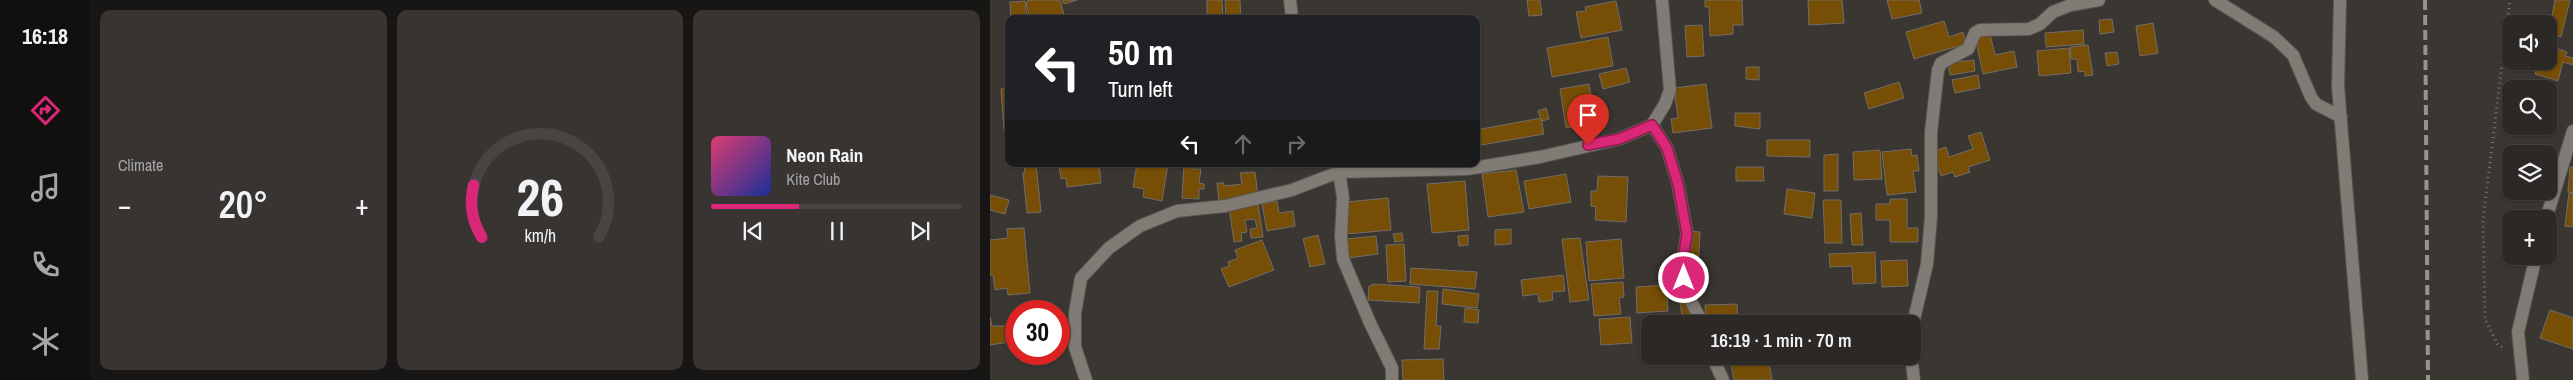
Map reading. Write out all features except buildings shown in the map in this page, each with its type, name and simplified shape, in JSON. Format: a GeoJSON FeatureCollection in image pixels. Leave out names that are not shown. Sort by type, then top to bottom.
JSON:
{"type":"FeatureCollection","features":[{"type":"Feature","properties":{"kind":"street"},"geometry":{"type":"LineString","coordinates":[[1290,0],[1292,15]]}},
{"type":"Feature","properties":{"kind":"street"},"geometry":{"type":"LineString","coordinates":[[1480,167],[1619,139],[1652,125],[1665,104],[1670,90],[1662,0]]}},
{"type":"Feature","properties":{"kind":"street"},"geometry":{"type":"LineString","coordinates":[[1915,315],[1927,264],[1931,217],[1931,132],[1938,70],[1941,63],[1968,49],[1975,33],[1980,30],[2029,29],[2040,24],[2053,12],[2071,5],[2099,0]]}},
{"type":"Feature","properties":{"kind":"street"},"geometry":{"type":"LineString","coordinates":[[2215,0],[2274,37],[2293,55],[2311,97],[2316,104],[2341,117]]}},
{"type":"Feature","properties":{"kind":"street"},"geometry":{"type":"LineString","coordinates":[[2340,0],[2338,86],[2362,380]]}},
{"type":"Feature","properties":{"kind":"street"},"geometry":{"type":"LineString","coordinates":[[1652,125],[1667,148],[1678,184],[1687,234],[1682,265],[1686,292],[1698,315]]}},
{"type":"Feature","properties":{"kind":"street"},"geometry":{"type":"LineString","coordinates":[[2549,210],[2570,150],[2573,130]]}},
{"type":"Feature","properties":{"kind":"street"},"geometry":{"type":"LineString","coordinates":[[1086,380],[1075,347],[1075,313],[1081,278],[1110,248],[1140,226],[1177,211],[1224,206],[1292,190],[1339,168],[1467,169],[1478,167]]}},
{"type":"Feature","properties":{"kind":"street"},"geometry":{"type":"LineString","coordinates":[[1339,168],[1343,198],[1341,236],[1343,259],[1370,323],[1392,368],[1392,380]]}},
{"type":"Feature","properties":{"kind":"street"},"geometry":{"type":"LineString","coordinates":[[2523,380],[2519,357],[2518,332],[2534,265]]}},
{"type":"Feature","properties":{"kind":"street"},"geometry":{"type":"LineString","coordinates":[[1716,365],[1723,380]]}},
{"type":"Feature","properties":{"kind":"street"},"geometry":{"type":"LineString","coordinates":[[1912,365],[1914,380]]}},
{"type":"Feature","properties":{"kind":"path"},"geometry":{"type":"LineString","coordinates":[[2510,0],[2483,220],[2485,319],[2498,345],[2519,357]]}},
{"type":"Feature","properties":{"kind":"railway"},"geometry":{"type":"LineString","coordinates":[[2425,0],[2428,380]]}},
{"type":"Feature","properties":{"kind":"route"},"geometry":{"type":"LineString","coordinates":[[1588,145],[1619,139],[1652,125],[1667,148],[1678,184],[1687,234],[1682,265],[1684,278]]}}]}
